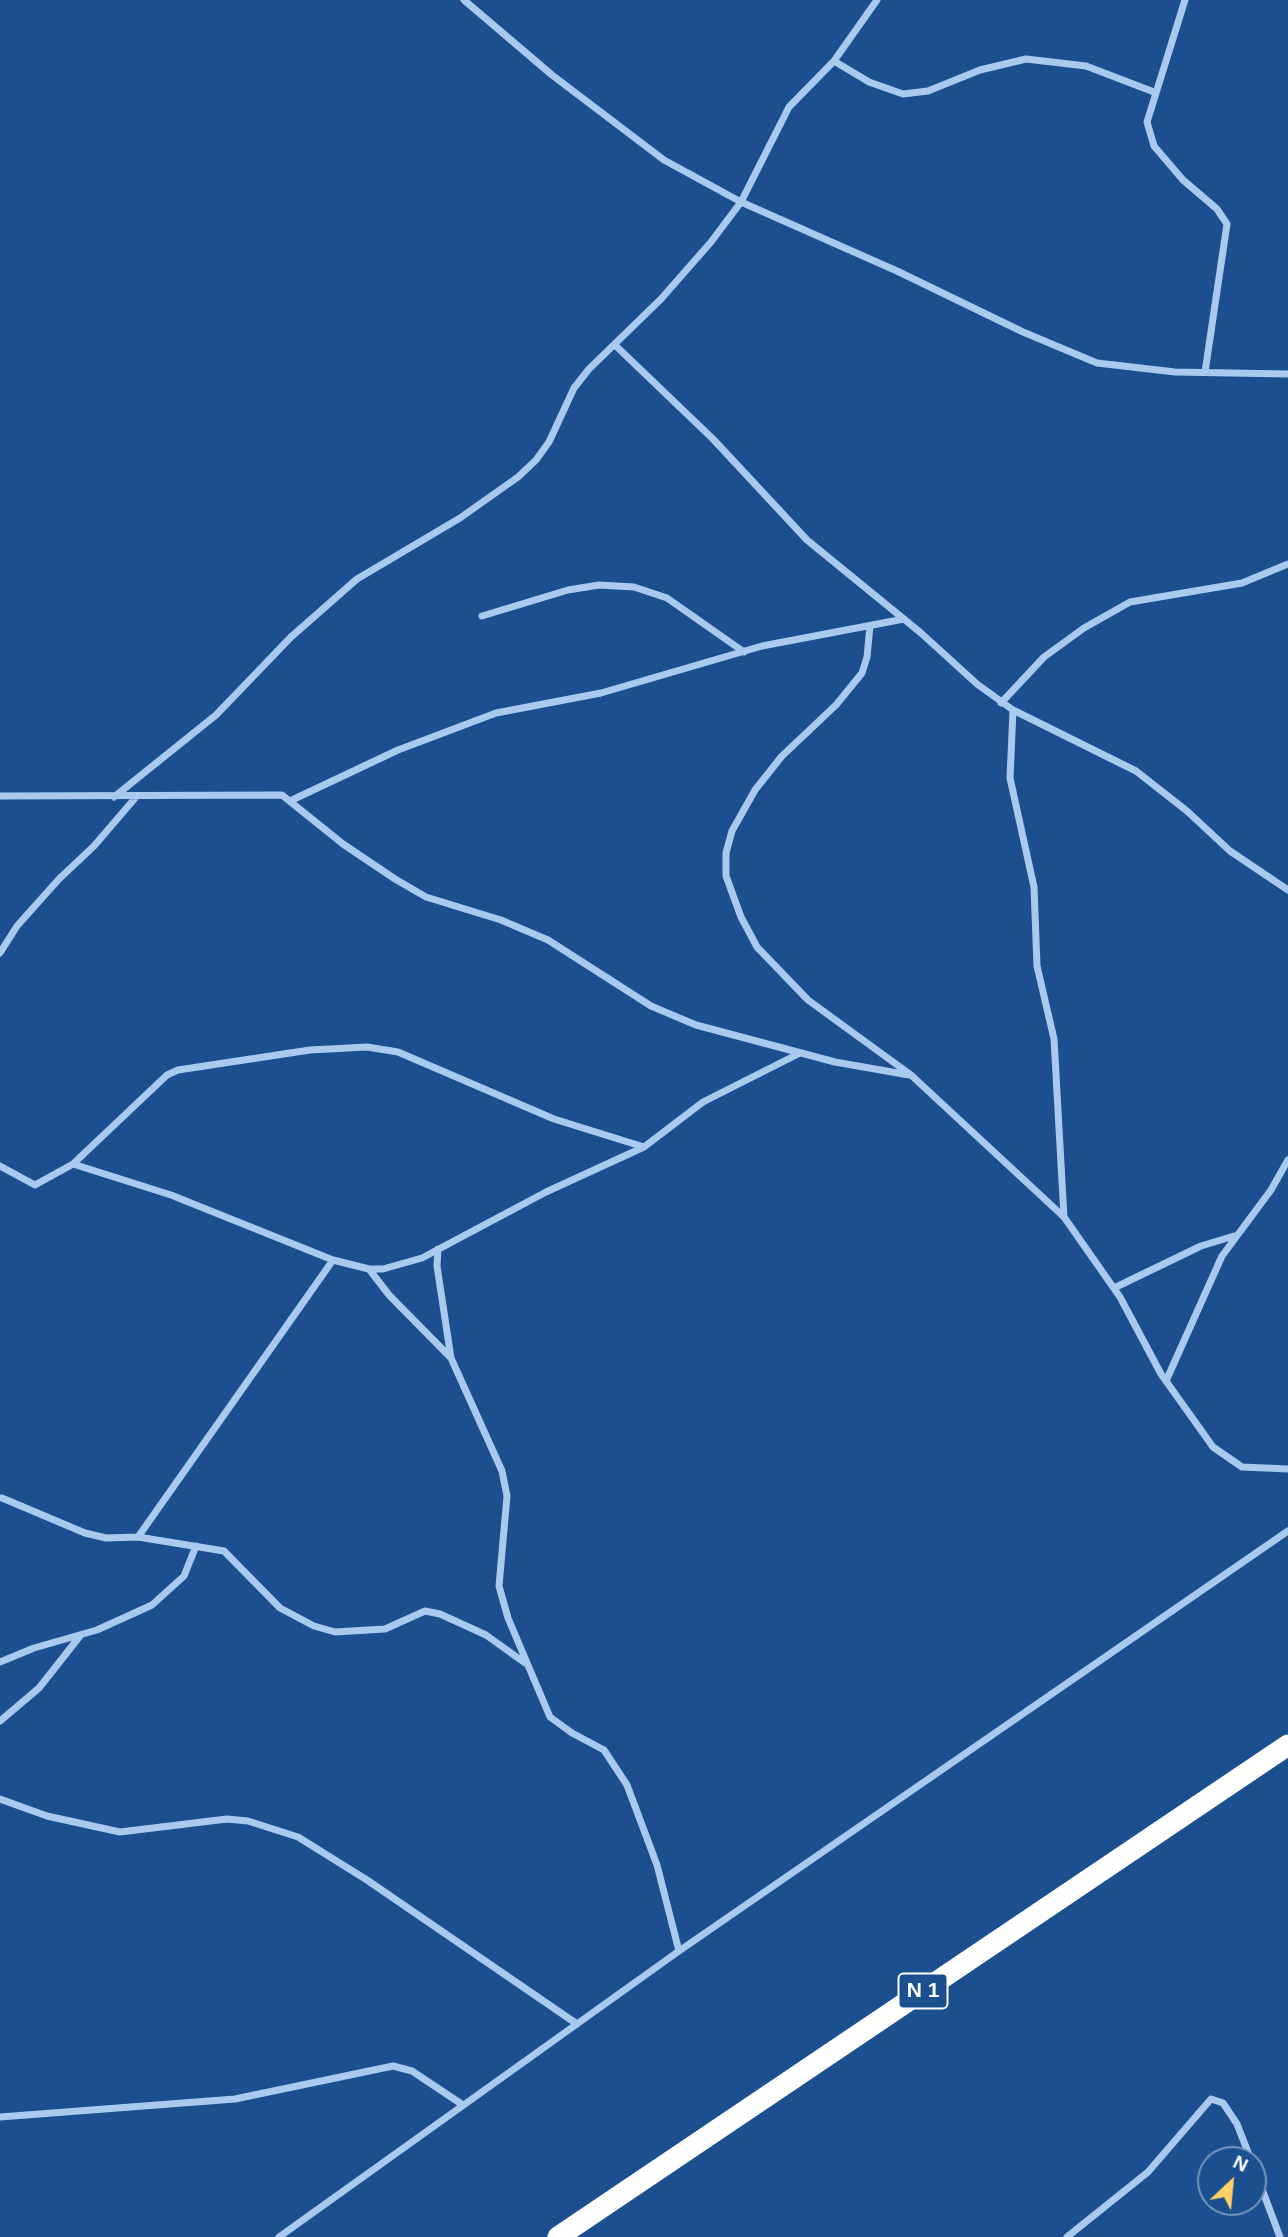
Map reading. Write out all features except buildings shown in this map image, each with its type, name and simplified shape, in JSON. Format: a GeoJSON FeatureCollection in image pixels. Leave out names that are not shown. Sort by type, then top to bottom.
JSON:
{"type":"FeatureCollection","features":[{"type":"Feature","properties":{"kind":"highway","name":"N 1"},"geometry":{"type":"LineString","coordinates":[[558,2237],[1288,1745]]}},
{"type":"Feature","properties":{"kind":"street"},"geometry":{"type":"LineString","coordinates":[[464,0],[552,75],[664,160],[741,202],[1097,363],[1205,372],[1288,374]]}},
{"type":"Feature","properties":{"kind":"street"},"geometry":{"type":"LineString","coordinates":[[114,797],[216,715],[291,637],[357,579],[460,518],[518,477],[549,442],[574,388],[589,369],[616,346],[712,242],[741,202],[789,107],[834,61],[877,0]]}},
{"type":"Feature","properties":{"kind":"street"},"geometry":{"type":"LineString","coordinates":[[1185,0],[1154,92],[1147,122],[1154,146],[1183,180],[1217,209],[1227,224],[1205,372]]}},
{"type":"Feature","properties":{"kind":"street"},"geometry":{"type":"LineString","coordinates":[[834,61],[869,82],[903,94],[928,91],[980,70],[1026,59],[1086,66],[1154,92]]}},
{"type":"Feature","properties":{"kind":"street"},"geometry":{"type":"LineString","coordinates":[[616,346],[713,439],[807,540],[1001,703],[1136,771],[1187,811],[1230,851],[1288,890]]}},
{"type":"Feature","properties":{"kind":"street"},"geometry":{"type":"LineString","coordinates":[[1001,703],[1044,657],[1084,628],[1129,602],[1242,583],[1288,564]]}},
{"type":"Feature","properties":{"kind":"street"},"geometry":{"type":"LineString","coordinates":[[482,616],[568,590],[599,585],[634,587],[667,598],[744,652]]}},
{"type":"Feature","properties":{"kind":"street"},"geometry":{"type":"LineString","coordinates":[[292,800],[398,750],[496,713],[601,693],[744,652],[904,619]]}},
{"type":"Feature","properties":{"kind":"street"},"geometry":{"type":"LineString","coordinates":[[870,626],[867,657],[862,673],[836,705],[802,735],[755,790],[732,831],[726,853],[726,876],[734,901],[757,947],[808,1000],[911,1075],[1064,1217],[1114,1288],[1167,1381],[1213,1447],[1242,1467],[1288,1469]]}},
{"type":"Feature","properties":{"kind":"street"},"geometry":{"type":"LineString","coordinates":[[1013,710],[1010,778],[1034,887],[1037,966],[1054,1040],[1064,1217]]}},
{"type":"Feature","properties":{"kind":"street"},"geometry":{"type":"LineString","coordinates":[[0,796],[282,794],[343,844],[426,897],[501,920],[548,940],[651,1006],[695,1026],[800,1053],[911,1075]]}},
{"type":"Feature","properties":{"kind":"street"},"geometry":{"type":"LineString","coordinates":[[0,953],[25,917],[59,879],[94,846],[136,797]]}},
{"type":"Feature","properties":{"kind":"street"},"geometry":{"type":"LineString","coordinates":[[0,1166],[10,1168],[32,1185],[73,1164],[167,1075],[178,1070],[310,1050],[367,1047],[398,1052],[554,1119],[644,1147]]}},
{"type":"Feature","properties":{"kind":"street"},"geometry":{"type":"LineString","coordinates":[[73,1164],[171,1195],[333,1260],[369,1269],[383,1269],[422,1258],[546,1192],[644,1147],[703,1102],[800,1053]]}},
{"type":"Feature","properties":{"kind":"street"},"geometry":{"type":"LineString","coordinates":[[1167,1381],[1222,1256],[1234,1236],[1271,1190],[1288,1160]]}},
{"type":"Feature","properties":{"kind":"street"},"geometry":{"type":"LineString","coordinates":[[1114,1288],[1201,1246],[1234,1236]]}},
{"type":"Feature","properties":{"kind":"street"},"geometry":{"type":"LineString","coordinates":[[438,1249],[437,1266],[451,1358],[502,1471],[507,1496],[499,1586],[525,1663],[550,1717],[572,1734],[604,1750],[627,1785],[657,1865],[679,1951]]}},
{"type":"Feature","properties":{"kind":"street"},"geometry":{"type":"LineString","coordinates":[[138,1537],[333,1260]]}},
{"type":"Feature","properties":{"kind":"street"},"geometry":{"type":"LineString","coordinates":[[369,1269],[389,1295],[451,1358]]}},
{"type":"Feature","properties":{"kind":"street"},"geometry":{"type":"LineString","coordinates":[[2,1498],[85,1533],[106,1538],[138,1537],[223,1551],[280,1608],[314,1626],[335,1632],[385,1629],[425,1611],[440,1614],[486,1635],[525,1663]]}},
{"type":"Feature","properties":{"kind":"street"},"geometry":{"type":"LineString","coordinates":[[279,2237],[679,1951],[1288,1531]]}},
{"type":"Feature","properties":{"kind":"street"},"geometry":{"type":"LineString","coordinates":[[0,1662],[34,1648],[80,1636],[152,1605],[184,1576],[196,1546]]}},
{"type":"Feature","properties":{"kind":"street"},"geometry":{"type":"LineString","coordinates":[[0,1721],[39,1688],[80,1636]]}},
{"type":"Feature","properties":{"kind":"street"},"geometry":{"type":"LineString","coordinates":[[0,1799],[47,1816],[120,1832],[227,1819],[248,1821],[298,1837],[368,1880],[577,2024]]}},
{"type":"Feature","properties":{"kind":"street"},"geometry":{"type":"LineString","coordinates":[[0,2117],[234,2099],[393,2066],[412,2071],[463,2105]]}},
{"type":"Feature","properties":{"kind":"street"},"geometry":{"type":"LineString","coordinates":[[1067,2237],[1148,2172],[1211,2099],[1217,2099],[1230,2113],[1245,2146]]}},
{"type":"Feature","properties":{"kind":"street"},"geometry":{"type":"LineString","coordinates":[[1267,2200],[1281,2235]]}}]}
